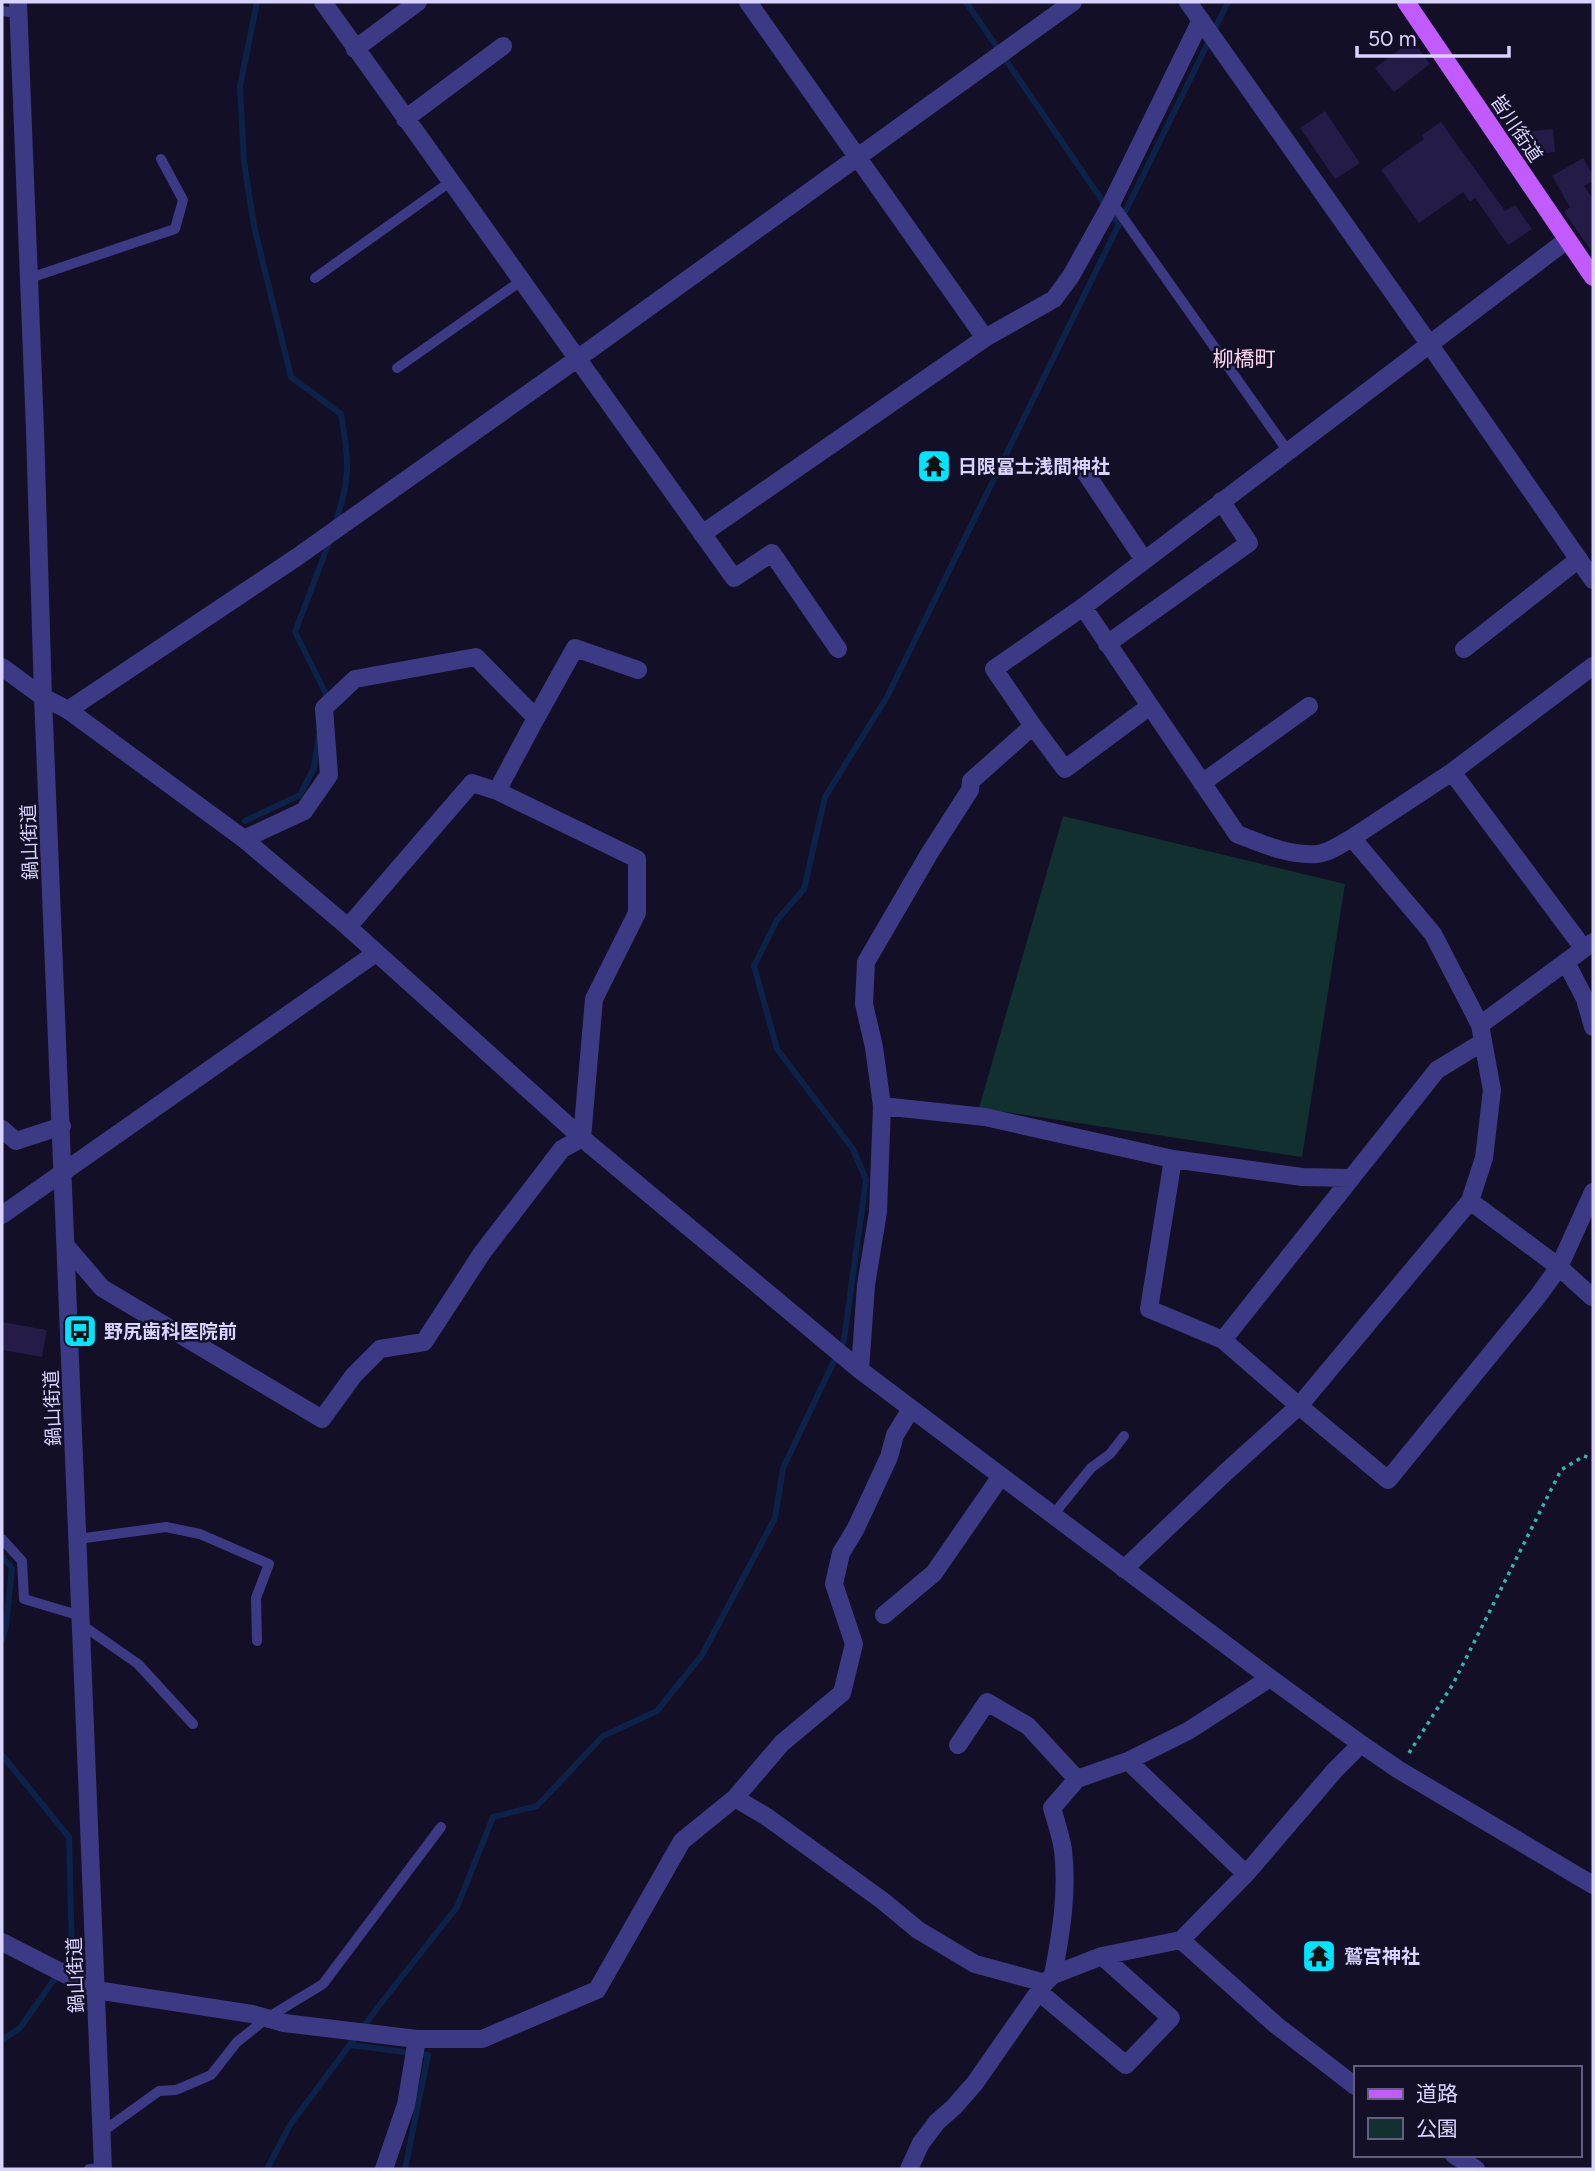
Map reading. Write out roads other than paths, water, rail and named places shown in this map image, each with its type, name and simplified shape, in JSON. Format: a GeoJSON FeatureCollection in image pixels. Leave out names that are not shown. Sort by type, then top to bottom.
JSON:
{"type":"FeatureCollection","features":[{"type":"Feature","properties":{"kind":"main road","name":"皆川街道"},"geometry":{"type":"LineString","coordinates":[[1406,2],[1593,278]]}},
{"type":"Feature","properties":{"kind":"street"},"geometry":{"type":"LineString","coordinates":[[323,2],[734,578],[772,553],[838,649]]}},
{"type":"Feature","properties":{"kind":"street"},"geometry":{"type":"LineString","coordinates":[[355,49],[418,2]]}},
{"type":"Feature","properties":{"kind":"street"},"geometry":{"type":"LineString","coordinates":[[748,2],[985,338]]}},
{"type":"Feature","properties":{"kind":"street"},"geometry":{"type":"LineString","coordinates":[[68,710],[297,557],[1073,2]]}},
{"type":"Feature","properties":{"kind":"street"},"geometry":{"type":"LineString","coordinates":[[1188,2],[1593,580]]}},
{"type":"Feature","properties":{"kind":"street","name":"鍋山街道"},"geometry":{"type":"LineString","coordinates":[[13,9],[30,278],[43,696],[102,2132],[99,2169]]}},
{"type":"Feature","properties":{"kind":"street"},"geometry":{"type":"LineString","coordinates":[[702,534],[985,338],[1054,299],[1071,276],[1112,202],[1203,23]]}},
{"type":"Feature","properties":{"kind":"street"},"geometry":{"type":"LineString","coordinates":[[405,119],[503,46]]}},
{"type":"Feature","properties":{"kind":"street"},"geometry":{"type":"LineString","coordinates":[[1150,706],[1065,769],[994,669],[1083,607],[1567,240]]}},
{"type":"Feature","properties":{"kind":"street"},"geometry":{"type":"LineString","coordinates":[[1085,472],[1144,560]]}},
{"type":"Feature","properties":{"kind":"street"},"geometry":{"type":"LineString","coordinates":[[1107,644],[1249,543],[1221,501]]}},
{"type":"Feature","properties":{"kind":"street"},"geometry":{"type":"LineString","coordinates":[[1464,649],[1579,559]]}},
{"type":"Feature","properties":{"kind":"street"},"geometry":{"type":"LineString","coordinates":[[1083,607],[1237,834],[1277,850],[1318,854],[1352,838],[1452,772],[1593,666]]}},
{"type":"Feature","properties":{"kind":"street"},"geometry":{"type":"LineString","coordinates":[[497,791],[575,649],[638,670]]}},
{"type":"Feature","properties":{"kind":"street"},"geometry":{"type":"LineString","coordinates":[[244,839],[304,811],[329,775],[324,708],[355,679],[476,657],[536,718]]}},
{"type":"Feature","properties":{"kind":"street"},"geometry":{"type":"LineString","coordinates":[[2,667],[68,710],[244,839],[348,927],[582,1138],[860,1370],[1361,1744],[1399,1770],[1593,1885]]}},
{"type":"Feature","properties":{"kind":"street"},"geometry":{"type":"LineString","coordinates":[[1202,783],[1309,706]]}},
{"type":"Feature","properties":{"kind":"street"},"geometry":{"type":"LineString","coordinates":[[860,1370],[866,1285],[878,1212],[882,1106],[874,1047],[864,1004],[866,962],[970,790],[971,780],[1033,726]]}},
{"type":"Feature","properties":{"kind":"street"},"geometry":{"type":"LineString","coordinates":[[1223,1340],[1437,1069],[1588,946],[1452,772]]}},
{"type":"Feature","properties":{"kind":"street"},"geometry":{"type":"LineString","coordinates":[[348,927],[472,783],[497,791],[637,859],[637,913],[594,999],[582,1138]]}},
{"type":"Feature","properties":{"kind":"street"},"geometry":{"type":"LineString","coordinates":[[1124,1569],[1299,1406],[1470,1201],[1485,1158],[1492,1090],[1481,1033],[1433,934],[1352,838]]}},
{"type":"Feature","properties":{"kind":"street"},"geometry":{"type":"LineString","coordinates":[[2,1215],[376,953]]}},
{"type":"Feature","properties":{"kind":"street"},"geometry":{"type":"LineString","coordinates":[[1566,962],[1586,999],[1593,1027]]}},
{"type":"Feature","properties":{"kind":"street"},"geometry":{"type":"LineString","coordinates":[[882,1106],[985,1117],[1173,1159],[1302,1177],[1350,1178]]}},
{"type":"Feature","properties":{"kind":"street"},"geometry":{"type":"LineString","coordinates":[[2,1129],[16,1142],[62,1126]]}},
{"type":"Feature","properties":{"kind":"street"},"geometry":{"type":"LineString","coordinates":[[67,1247],[102,1288],[322,1419],[354,1375],[380,1349],[424,1342],[482,1253],[562,1149],[582,1138]]}},
{"type":"Feature","properties":{"kind":"street"},"geometry":{"type":"LineString","coordinates":[[1173,1159],[1149,1309],[1223,1340],[1388,1480],[1559,1267],[1593,1192]]}},
{"type":"Feature","properties":{"kind":"street"},"geometry":{"type":"LineString","coordinates":[[1470,1201],[1559,1267],[1592,1297]]}},
{"type":"Feature","properties":{"kind":"street"},"geometry":{"type":"LineString","coordinates":[[2,1942],[96,1990],[284,2023],[417,2039],[482,2039],[597,1990],[682,1841],[735,1798],[782,1743],[842,1693],[854,1644],[834,1584],[841,1553],[856,1528],[889,1457],[895,1435],[911,1409]]}},
{"type":"Feature","properties":{"kind":"street"},"geometry":{"type":"LineString","coordinates":[[884,1615],[934,1573],[1001,1476]]}},
{"type":"Feature","properties":{"kind":"street"},"geometry":{"type":"LineString","coordinates":[[909,2169],[921,2143],[937,2122],[975,2083],[1046,1983],[1061,1936],[1064,1893],[1063,1849],[1052,1808],[1077,1779],[1128,1761],[1188,1731],[1270,1678]]}},
{"type":"Feature","properties":{"kind":"street"},"geometry":{"type":"LineString","coordinates":[[958,1745],[987,1702],[1028,1726],[1077,1779]]}},
{"type":"Feature","properties":{"kind":"street"},"geometry":{"type":"LineString","coordinates":[[1046,1983],[1102,1956],[1181,1940],[1245,1874],[1361,1744]]}},
{"type":"Feature","properties":{"kind":"street"},"geometry":{"type":"LineString","coordinates":[[1128,1761],[1245,1874]]}},
{"type":"Feature","properties":{"kind":"street"},"geometry":{"type":"LineString","coordinates":[[735,1798],[767,1817],[929,1937],[975,1964],[1046,1983],[1126,2064],[1171,2018],[1102,1956]]}},
{"type":"Feature","properties":{"kind":"street"},"geometry":{"type":"LineString","coordinates":[[1181,1940],[1276,2025],[1354,2085]]}},
{"type":"Feature","properties":{"kind":"street"},"geometry":{"type":"LineString","coordinates":[[384,2169],[406,2105],[417,2039]]}},
{"type":"Feature","properties":{"kind":"street"},"geometry":{"type":"LineString","coordinates":[[1457,2157],[1476,2169]]}},
{"type":"Feature","properties":{"kind":"lane"},"geometry":{"type":"LineString","coordinates":[[30,278],[175,229],[183,200],[161,159]]}},
{"type":"Feature","properties":{"kind":"lane"},"geometry":{"type":"LineString","coordinates":[[315,278],[450,182]]}},
{"type":"Feature","properties":{"kind":"lane"},"geometry":{"type":"LineString","coordinates":[[1112,202],[1287,450]]}},
{"type":"Feature","properties":{"kind":"lane"},"geometry":{"type":"LineString","coordinates":[[397,368],[521,281]]}},
{"type":"Feature","properties":{"kind":"lane"},"geometry":{"type":"LineString","coordinates":[[1053,1516],[1091,1468],[1110,1454],[1124,1436]]}},
{"type":"Feature","properties":{"kind":"lane"},"geometry":{"type":"LineString","coordinates":[[78,1539],[166,1527],[200,1534],[269,1564],[256,1598],[257,1641]]}},
{"type":"Feature","properties":{"kind":"lane"},"geometry":{"type":"LineString","coordinates":[[2,1539],[22,1561],[24,1599],[82,1621],[138,1664],[193,1724]]}},
{"type":"Feature","properties":{"kind":"lane"},"geometry":{"type":"LineString","coordinates":[[102,2132],[159,2091],[176,2090],[211,2075],[237,2042],[267,2018],[323,1984],[441,1827]]}},
{"type":"Feature","properties":{"kind":"waterway"},"geometry":{"type":"LineString","coordinates":[[257,2],[240,86],[244,162],[254,226],[291,377],[341,414],[347,469],[344,494],[335,523]]}},
{"type":"Feature","properties":{"kind":"waterway"},"geometry":{"type":"LineString","coordinates":[[966,2],[1119,225]]}},
{"type":"Feature","properties":{"kind":"waterway"},"geometry":{"type":"LineString","coordinates":[[267,2169],[290,2125],[457,1907],[493,1817],[537,1806],[603,1736],[657,1711],[702,1655],[775,1518],[783,1468],[844,1340],[866,1180],[853,1149],[777,1049],[754,966],[777,920],[804,889],[825,797],[887,697],[1228,2]]}},
{"type":"Feature","properties":{"kind":"waterway"},"geometry":{"type":"LineString","coordinates":[[325,701],[326,694],[295,632],[330,540]]}},
{"type":"Feature","properties":{"kind":"waterway"},"geometry":{"type":"LineString","coordinates":[[245,821],[300,795],[314,768],[319,735]]}},
{"type":"Feature","properties":{"kind":"waterway"},"geometry":{"type":"LineString","coordinates":[[2,1557],[12,1568],[2,1641]]}},
{"type":"Feature","properties":{"kind":"waterway"},"geometry":{"type":"LineString","coordinates":[[2,1755],[69,1837],[72,1954],[20,2028],[2,2040]]}},
{"type":"Feature","properties":{"kind":"waterway"},"geometry":{"type":"LineString","coordinates":[[350,2045],[428,2055],[405,2169]]}},
{"type":"Feature","properties":{"kind":"place","name":"日限冨士浅間神社"},"geometry":{"type":"Point","coordinates":[934,466]}},
{"type":"Feature","properties":{"kind":"place","name":"野尻歯科医院前"},"geometry":{"type":"Point","coordinates":[80,1331]}},
{"type":"Feature","properties":{"kind":"place","name":"鷲宮神社"},"geometry":{"type":"Point","coordinates":[1319,1956]}},
{"type":"Feature","properties":{"kind":"district","name":"柳橋町"},"geometry":{"type":"Point","coordinates":[1244,359]}}]}
